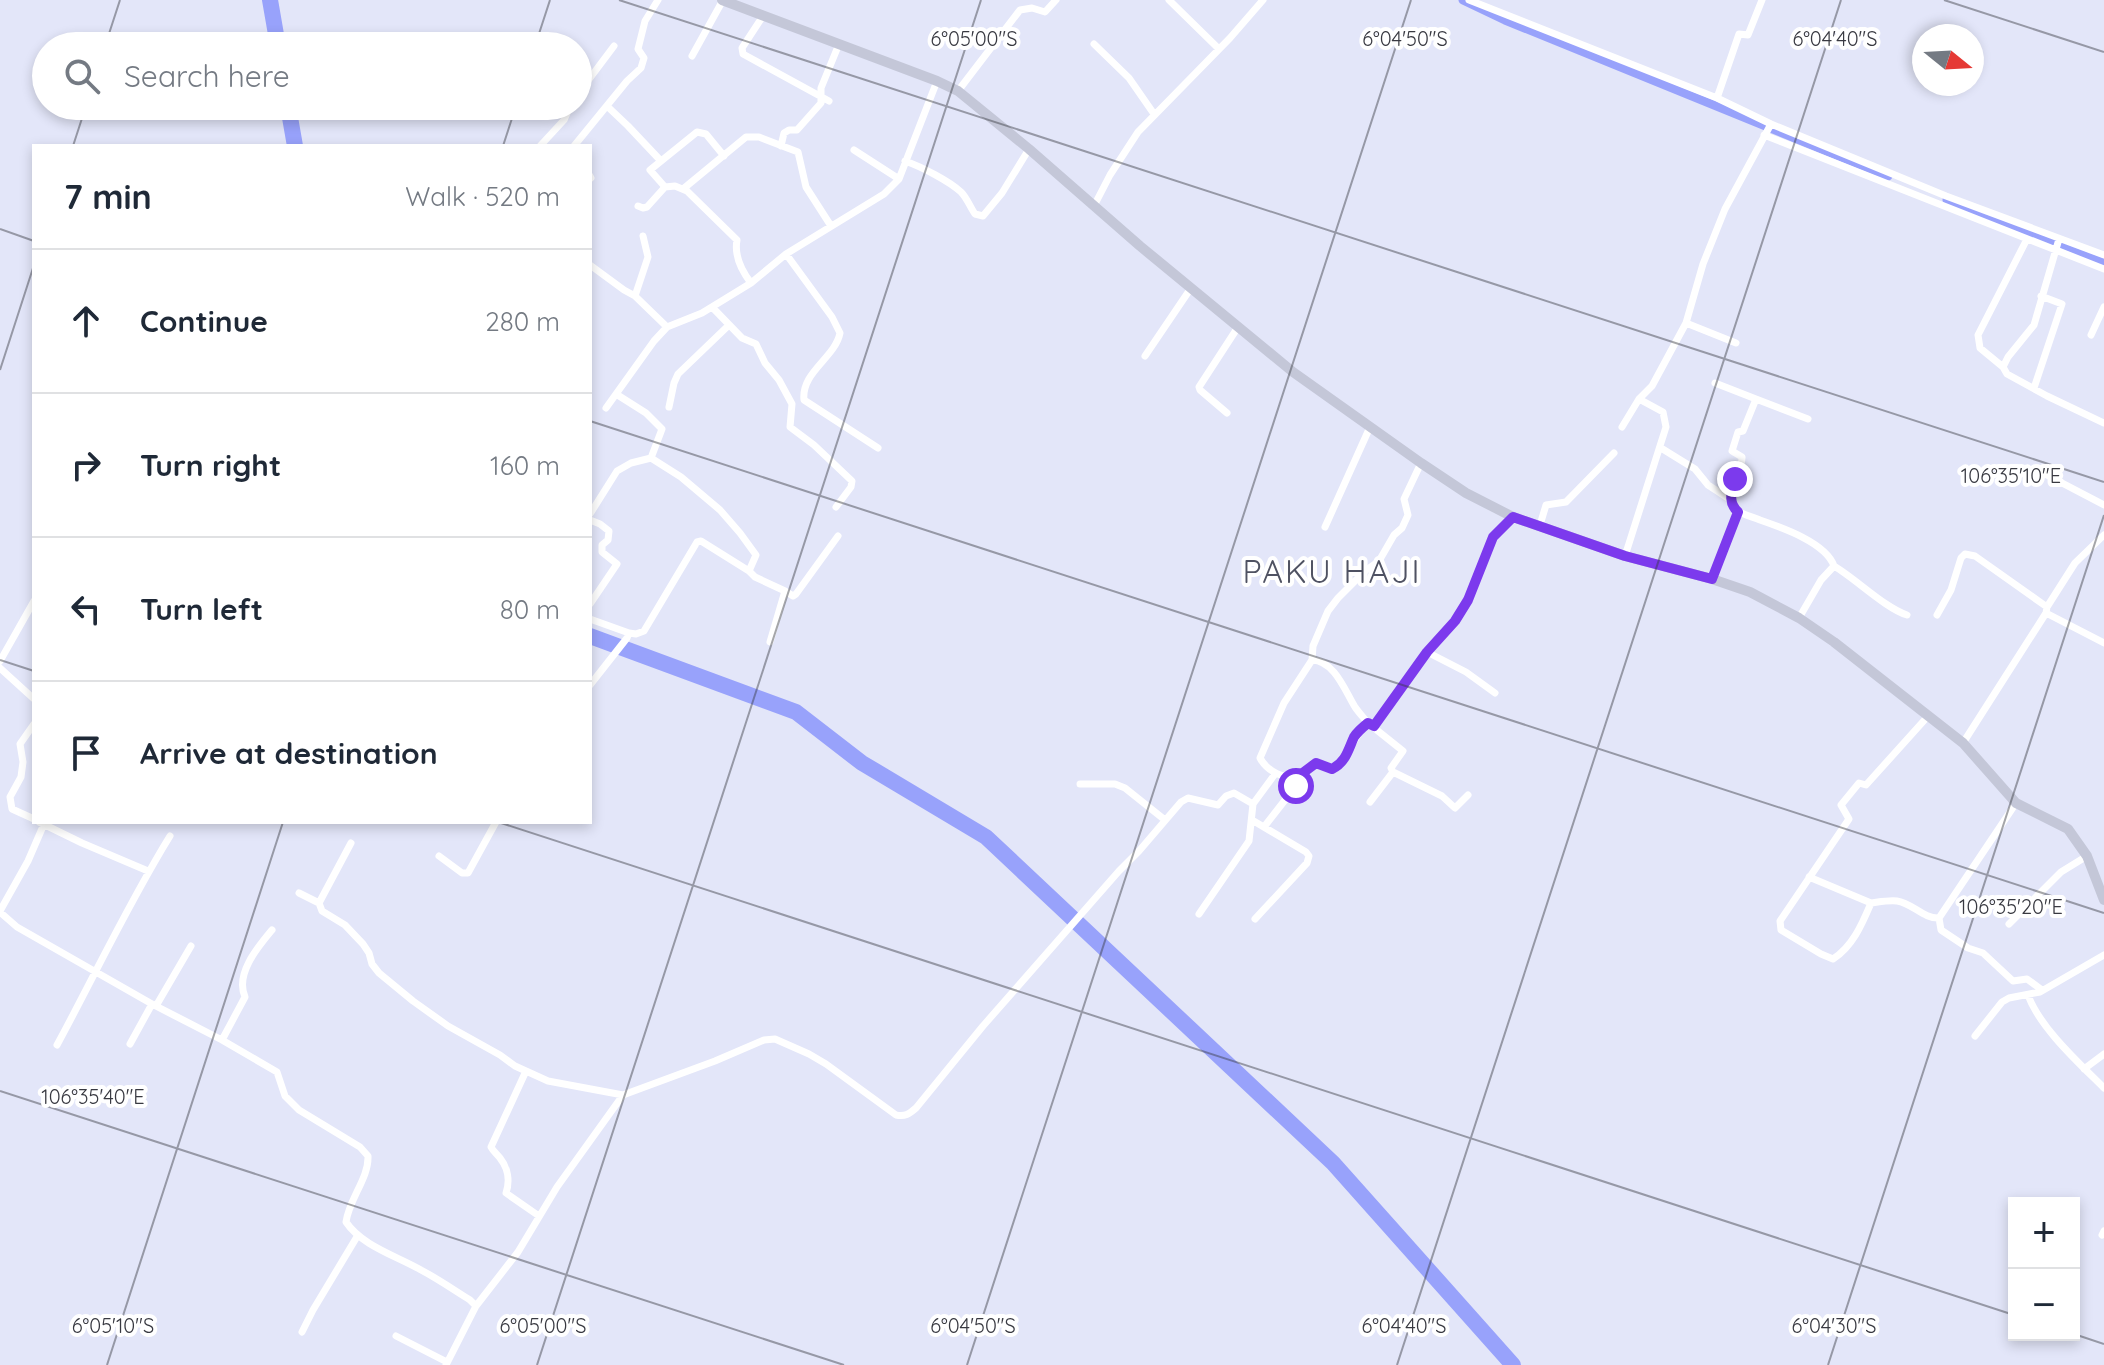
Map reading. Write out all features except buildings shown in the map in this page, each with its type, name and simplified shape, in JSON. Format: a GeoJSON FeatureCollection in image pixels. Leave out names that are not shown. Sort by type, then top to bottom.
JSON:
{"type":"FeatureCollection","features":[{"type":"Feature","properties":{"kind":"street"},"geometry":{"type":"LineString","coordinates":[[576,144],[643,63],[638,49],[645,21],[658,0]]}},
{"type":"Feature","properties":{"kind":"street"},"geometry":{"type":"LineString","coordinates":[[692,56],[723,0],[958,91],[1293,372],[1466,493],[1513,517],[1625,556],[1750,592],[1799,618],[1866,665],[1963,743],[2016,803],[2068,829],[2087,856],[2104,900]]}},
{"type":"Feature","properties":{"kind":"street"},"geometry":{"type":"LineString","coordinates":[[958,91],[1020,10],[1032,8],[1045,12],[1056,0]]}},
{"type":"Feature","properties":{"kind":"street"},"geometry":{"type":"LineString","coordinates":[[1169,0],[1219,49]]}},
{"type":"Feature","properties":{"kind":"street"},"geometry":{"type":"LineString","coordinates":[[1094,206],[1138,132],[1263,0]]}},
{"type":"Feature","properties":{"kind":"street"},"geometry":{"type":"LineString","coordinates":[[1469,0],[1717,98],[1767,129],[2027,239],[2104,255]]}},
{"type":"Feature","properties":{"kind":"street"},"geometry":{"type":"LineString","coordinates":[[1717,98],[1739,34],[1748,35],[1762,0]]}},
{"type":"Feature","properties":{"kind":"street"},"geometry":{"type":"LineString","coordinates":[[763,16],[742,52],[825,99]]}},
{"type":"Feature","properties":{"kind":"street"},"geometry":{"type":"LineString","coordinates":[[825,99],[821,88],[839,44]]}},
{"type":"Feature","properties":{"kind":"street"},"geometry":{"type":"LineString","coordinates":[[1094,44],[1129,78],[1154,114]]}},
{"type":"Feature","properties":{"kind":"street"},"geometry":{"type":"LineString","coordinates":[[592,75],[614,46]]}},
{"type":"Feature","properties":{"kind":"street"},"geometry":{"type":"LineString","coordinates":[[606,408],[667,327],[712,307],[751,283],[786,254],[884,194],[899,179],[937,81]]}},
{"type":"Feature","properties":{"kind":"street"},"geometry":{"type":"LineString","coordinates":[[781,146],[784,133],[797,130],[825,99]]}},
{"type":"Feature","properties":{"kind":"street"},"geometry":{"type":"LineString","coordinates":[[608,107],[661,161]]}},
{"type":"Feature","properties":{"kind":"street"},"geometry":{"type":"LineString","coordinates":[[542,144],[564,120]]}},
{"type":"Feature","properties":{"kind":"street"},"geometry":{"type":"LineString","coordinates":[[1767,129],[1946,196],[2104,269]]}},
{"type":"Feature","properties":{"kind":"street"},"geometry":{"type":"LineString","coordinates":[[1622,427],[1639,399],[1652,386],[1686,323],[1703,264],[1725,209],[1767,129]]}},
{"type":"Feature","properties":{"kind":"street"},"geometry":{"type":"LineString","coordinates":[[665,187],[650,170],[697,132],[706,134],[724,156]]}},
{"type":"Feature","properties":{"kind":"street"},"geometry":{"type":"LineString","coordinates":[[683,189],[746,137],[759,137],[799,155],[806,187],[831,226]]}},
{"type":"Feature","properties":{"kind":"street"},"geometry":{"type":"LineString","coordinates":[[905,161],[953,186],[963,194],[975,214],[983,216],[1002,193],[1029,149]]}},
{"type":"Feature","properties":{"kind":"street"},"geometry":{"type":"LineString","coordinates":[[854,150],[899,179]]}},
{"type":"Feature","properties":{"kind":"street"},"geometry":{"type":"LineString","coordinates":[[638,206],[647,207],[665,187],[683,189],[737,240],[740,264],[751,283]]}},
{"type":"Feature","properties":{"kind":"street"},"geometry":{"type":"LineString","coordinates":[[635,296],[648,257],[643,236]]}},
{"type":"Feature","properties":{"kind":"street"},"geometry":{"type":"LineString","coordinates":[[2027,239],[1978,335],[1980,348],[2007,374],[2104,423]]}},
{"type":"Feature","properties":{"kind":"street"},"geometry":{"type":"LineString","coordinates":[[2003,367],[2034,325],[2057,245]]}},
{"type":"Feature","properties":{"kind":"street"},"geometry":{"type":"LineString","coordinates":[[786,254],[832,317],[840,333],[838,342],[816,368],[804,392],[792,404]]}},
{"type":"Feature","properties":{"kind":"street"},"geometry":{"type":"LineString","coordinates":[[592,266],[635,296],[667,327]]}},
{"type":"Feature","properties":{"kind":"street"},"geometry":{"type":"LineString","coordinates":[[1145,356],[1191,288]]}},
{"type":"Feature","properties":{"kind":"street"},"geometry":{"type":"LineString","coordinates":[[2034,388],[2062,304],[2041,296]]}},
{"type":"Feature","properties":{"kind":"street"},"geometry":{"type":"LineString","coordinates":[[712,307],[742,338],[756,344],[792,404],[790,427],[852,481],[836,507]]}},
{"type":"Feature","properties":{"kind":"street"},"geometry":{"type":"LineString","coordinates":[[2091,335],[2104,307]]}},
{"type":"Feature","properties":{"kind":"street"},"geometry":{"type":"LineString","coordinates":[[1686,323],[1736,343]]}},
{"type":"Feature","properties":{"kind":"street"},"geometry":{"type":"LineString","coordinates":[[669,407],[678,374],[729,325]]}},
{"type":"Feature","properties":{"kind":"street"},"geometry":{"type":"LineString","coordinates":[[1227,413],[1199,387],[1238,327]]}},
{"type":"Feature","properties":{"kind":"street"},"geometry":{"type":"LineString","coordinates":[[1715,383],[1808,419]]}},
{"type":"Feature","properties":{"kind":"street"},"geometry":{"type":"LineString","coordinates":[[804,392],[805,401],[878,448]]}},
{"type":"Feature","properties":{"kind":"street"},"geometry":{"type":"LineString","coordinates":[[616,394],[661,426],[662,432],[651,458]]}},
{"type":"Feature","properties":{"kind":"street"},"geometry":{"type":"LineString","coordinates":[[1625,556],[1666,427],[1663,412],[1639,399]]}},
{"type":"Feature","properties":{"kind":"street"},"geometry":{"type":"LineString","coordinates":[[1756,399],[1743,431],[1738,432],[1732,451],[1743,461],[1735,481],[1731,500],[1733,507],[1824,550],[1834,566],[1892,609],[1907,615]]}},
{"type":"Feature","properties":{"kind":"street"},"geometry":{"type":"LineString","coordinates":[[1325,527],[1370,427]]}},
{"type":"Feature","properties":{"kind":"street"},"geometry":{"type":"LineString","coordinates":[[1661,448],[1695,469],[1708,485],[1731,500]]}},
{"type":"Feature","properties":{"kind":"street"},"geometry":{"type":"LineString","coordinates":[[1540,525],[1546,505],[1566,502],[1614,453]]}},
{"type":"Feature","properties":{"kind":"street"},"geometry":{"type":"LineString","coordinates":[[592,511],[617,471],[631,463],[651,458],[681,477],[728,518],[756,555],[749,571]]}},
{"type":"Feature","properties":{"kind":"street"},"geometry":{"type":"LineString","coordinates":[[1421,463],[1404,499],[1408,516],[1402,528],[1394,535],[1379,561],[1338,598],[1320,626],[1312,660],[1284,703],[1261,756],[1263,764],[1275,774],[1293,777],[1316,763],[1332,769],[1338,766],[1349,753],[1359,731],[1371,724],[1455,621],[1468,600],[1493,537],[1513,517]]}},
{"type":"Feature","properties":{"kind":"street"},"geometry":{"type":"LineString","coordinates":[[2041,472],[2104,505]]}},
{"type":"Feature","properties":{"kind":"street"},"geometry":{"type":"LineString","coordinates":[[1712,579],[1738,512]]}},
{"type":"Feature","properties":{"kind":"street"},"geometry":{"type":"LineString","coordinates":[[592,521],[609,531],[602,552],[617,564],[592,601]]}},
{"type":"Feature","properties":{"kind":"street"},"geometry":{"type":"LineString","coordinates":[[1963,743],[2075,563],[2104,535]]}},
{"type":"Feature","properties":{"kind":"street"},"geometry":{"type":"LineString","coordinates":[[592,620],[628,636],[644,631],[697,542],[701,541],[755,577],[791,596],[796,594],[838,536]]}},
{"type":"Feature","properties":{"kind":"street"},"geometry":{"type":"LineString","coordinates":[[1937,615],[1951,590],[1961,558],[1970,553],[2047,610],[2104,643]]}},
{"type":"Feature","properties":{"kind":"street"},"geometry":{"type":"LineString","coordinates":[[1799,618],[1821,580],[1834,566]]}},
{"type":"Feature","properties":{"kind":"street"},"geometry":{"type":"LineString","coordinates":[[770,642],[785,591]]}},
{"type":"Feature","properties":{"kind":"street"},"geometry":{"type":"LineString","coordinates":[[0,661],[32,605]]}},
{"type":"Feature","properties":{"kind":"street"},"geometry":{"type":"LineString","coordinates":[[592,683],[628,636]]}},
{"type":"Feature","properties":{"kind":"street"},"geometry":{"type":"LineString","coordinates":[[1427,652],[1471,675],[1495,693]]}},
{"type":"Feature","properties":{"kind":"street"},"geometry":{"type":"LineString","coordinates":[[1312,660],[1323,662],[1342,682],[1355,706],[1371,724],[1403,751],[1391,768],[1393,772],[1370,802]]}},
{"type":"Feature","properties":{"kind":"street"},"geometry":{"type":"LineString","coordinates":[[0,668],[32,697]]}},
{"type":"Feature","properties":{"kind":"street"},"geometry":{"type":"LineString","coordinates":[[1871,903],[1854,938],[1833,959],[1786,934],[1780,927],[1780,921],[1849,819],[1841,805],[1859,783],[1866,785],[1929,715]]}},
{"type":"Feature","properties":{"kind":"street"},"geometry":{"type":"LineString","coordinates":[[32,727],[20,744],[23,762],[21,777],[10,797],[12,809],[32,819]]}},
{"type":"Feature","properties":{"kind":"street"},"geometry":{"type":"LineString","coordinates":[[1393,772],[1442,796],[1455,808],[1468,795]]}},
{"type":"Feature","properties":{"kind":"street"},"geometry":{"type":"LineString","coordinates":[[1199,914],[1249,841],[1253,804],[1275,774]]}},
{"type":"Feature","properties":{"kind":"street"},"geometry":{"type":"LineString","coordinates":[[1264,827],[1296,786],[1300,775]]}},
{"type":"Feature","properties":{"kind":"street"},"geometry":{"type":"LineString","coordinates":[[1080,784],[1115,784],[1125,788],[1165,820]]}},
{"type":"Feature","properties":{"kind":"street"},"geometry":{"type":"LineString","coordinates":[[299,893],[319,903],[322,911],[345,925],[363,944],[379,973],[413,1001],[448,1026],[548,1081],[623,1095],[764,1040],[775,1039],[826,1064],[896,1115],[902,1116],[916,1108],[983,1026],[1186,799],[1218,805],[1234,793],[1253,804]]}},
{"type":"Feature","properties":{"kind":"street"},"geometry":{"type":"LineString","coordinates":[[1939,918],[2016,803]]}},
{"type":"Feature","properties":{"kind":"street"},"geometry":{"type":"LineString","coordinates":[[1252,820],[1306,852],[1309,859],[1255,919]]}},
{"type":"Feature","properties":{"kind":"street"},"geometry":{"type":"LineString","coordinates":[[38,824],[28,861],[0,912],[17,927],[272,1068],[279,1075],[285,1096],[299,1110],[366,1152],[368,1165],[347,1211],[346,1222],[358,1235],[423,1271],[476,1306]]}},
{"type":"Feature","properties":{"kind":"street"},"geometry":{"type":"LineString","coordinates":[[43,824],[148,871]]}},
{"type":"Feature","properties":{"kind":"street"},"geometry":{"type":"LineString","coordinates":[[439,856],[462,873],[468,873],[495,824]]}},
{"type":"Feature","properties":{"kind":"street"},"geometry":{"type":"LineString","coordinates":[[57,1045],[148,871],[170,836]]}},
{"type":"Feature","properties":{"kind":"street"},"geometry":{"type":"LineString","coordinates":[[319,903],[351,843]]}},
{"type":"Feature","properties":{"kind":"street"},"geometry":{"type":"LineString","coordinates":[[2009,924],[2061,872],[2087,856]]}},
{"type":"Feature","properties":{"kind":"street"},"geometry":{"type":"LineString","coordinates":[[1809,877],[1871,903],[1898,901],[1932,918],[1939,918]]}},
{"type":"Feature","properties":{"kind":"street"},"geometry":{"type":"LineString","coordinates":[[1939,918],[1941,930],[1968,948],[1981,951],[2013,981],[2029,979],[2042,990]]}},
{"type":"Feature","properties":{"kind":"street"},"geometry":{"type":"LineString","coordinates":[[222,1040],[245,997],[241,986],[243,977],[257,948],[272,930]]}},
{"type":"Feature","properties":{"kind":"street"},"geometry":{"type":"LineString","coordinates":[[130,1044],[191,946]]}},
{"type":"Feature","properties":{"kind":"street"},"geometry":{"type":"LineString","coordinates":[[1975,1036],[2002,1002],[2042,990],[2104,955]]}},
{"type":"Feature","properties":{"kind":"street"},"geometry":{"type":"LineString","coordinates":[[2028,995],[2049,1029],[2104,1088]]}},
{"type":"Feature","properties":{"kind":"street"},"geometry":{"type":"LineString","coordinates":[[2084,1069],[2104,1054]]}},
{"type":"Feature","properties":{"kind":"street"},"geometry":{"type":"LineString","coordinates":[[526,1071],[491,1147],[507,1170],[509,1183],[506,1193],[539,1216]]}},
{"type":"Feature","properties":{"kind":"street"},"geometry":{"type":"LineString","coordinates":[[396,1336],[446,1364],[476,1306],[518,1252],[572,1164],[623,1095]]}},
{"type":"Feature","properties":{"kind":"street"},"geometry":{"type":"LineString","coordinates":[[302,1332],[358,1235]]}},
{"type":"Feature","properties":{"kind":"waterway"},"geometry":{"type":"LineString","coordinates":[[270,0],[276,32]]}},
{"type":"Feature","properties":{"kind":"waterway"},"geometry":{"type":"LineString","coordinates":[[1463,0],[1505,20],[1888,176]]}},
{"type":"Feature","properties":{"kind":"waterway"},"geometry":{"type":"LineString","coordinates":[[290,120],[295,144]]}},
{"type":"Feature","properties":{"kind":"waterway"},"geometry":{"type":"LineString","coordinates":[[1947,200],[2104,263]]}},
{"type":"Feature","properties":{"kind":"waterway"},"geometry":{"type":"LineString","coordinates":[[592,637],[796,712],[862,763],[986,837],[1333,1163],[1513,1365]]}},
{"type":"Feature","properties":{"kind":"district","name":"PAKU HAJI"},"geometry":{"type":"Point","coordinates":[1332,571]}},
{"type":"Feature","properties":{"kind":"route"},"geometry":{"type":"LineString","coordinates":[[1296,786],[1300,775],[1318,762],[1332,769],[1338,766],[1349,753],[1359,731],[1368,723],[1374,726],[1427,652],[1455,621],[1477,581],[1493,537],[1513,517],[1625,556],[1712,579],[1738,512],[1731,500],[1735,479]]}}]}
